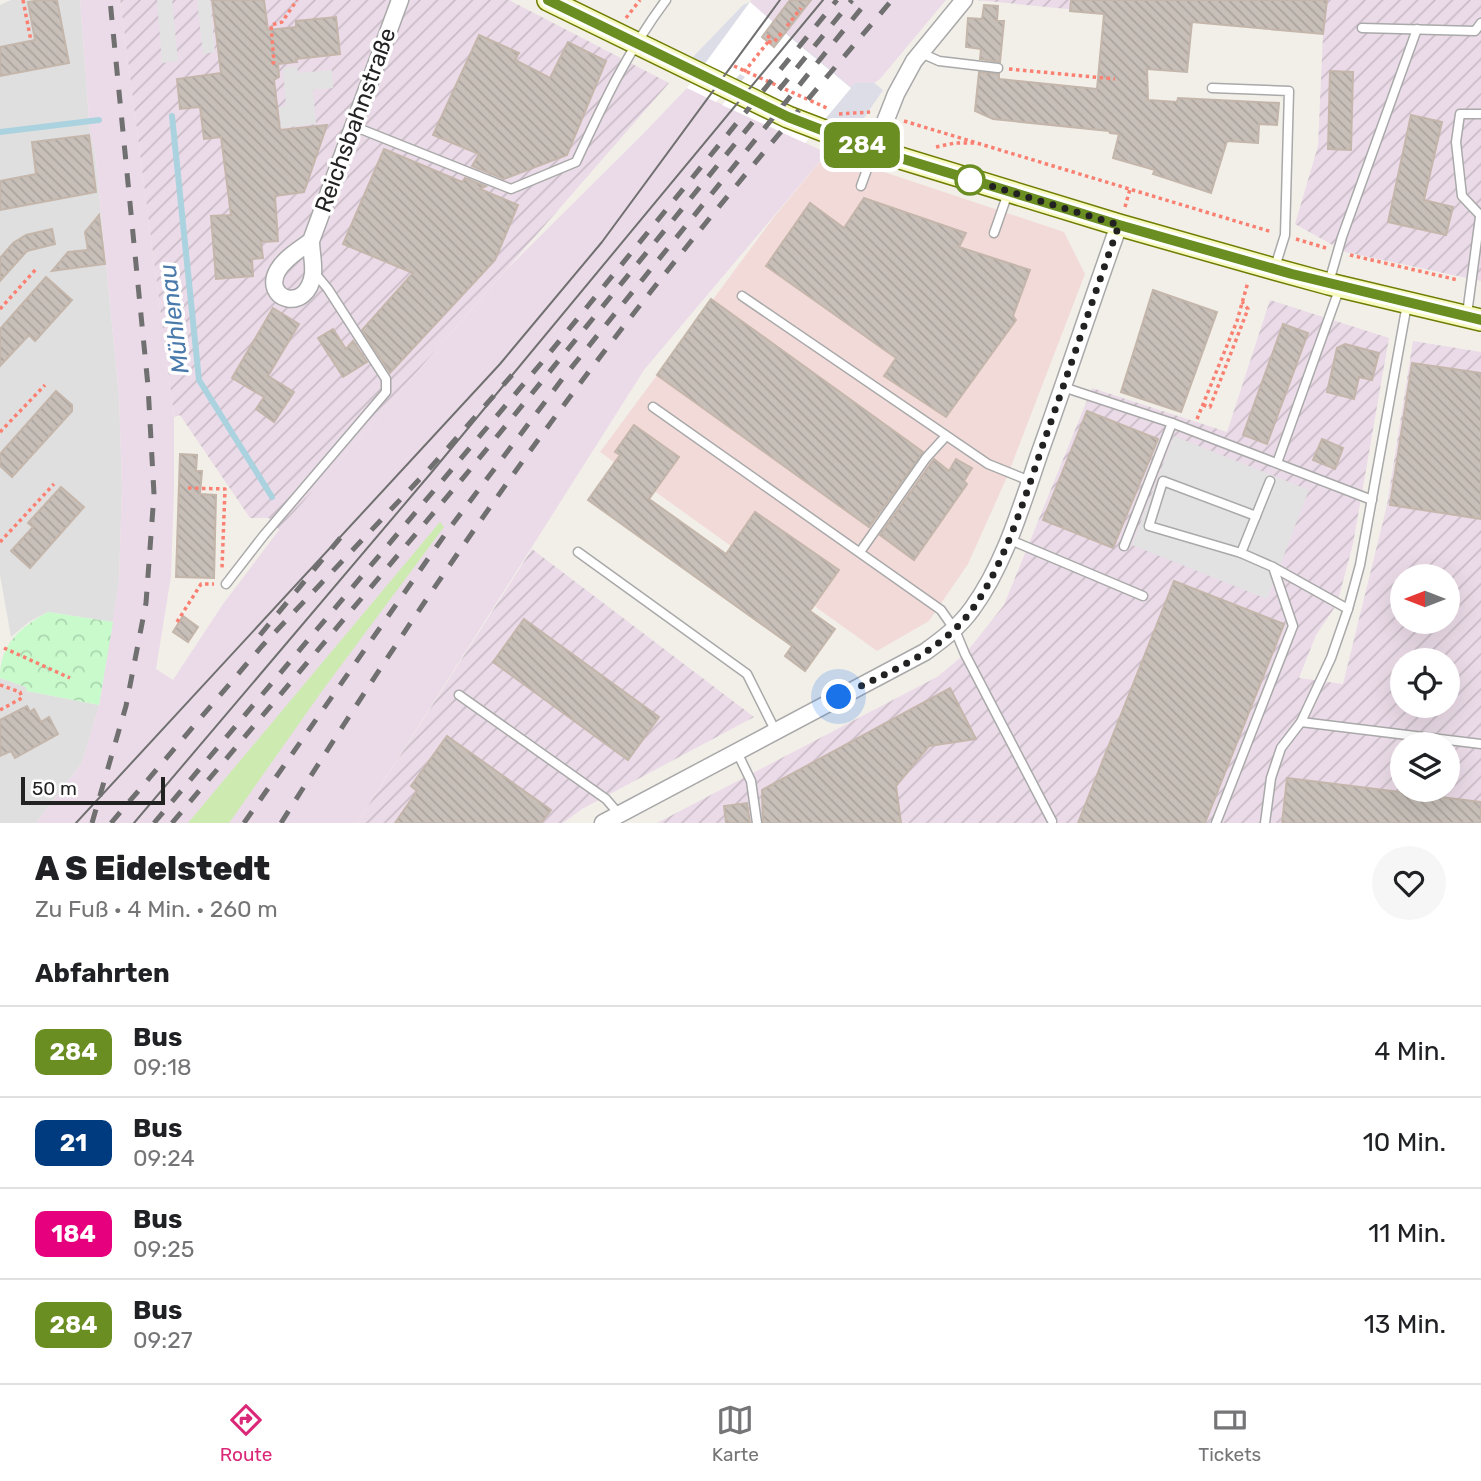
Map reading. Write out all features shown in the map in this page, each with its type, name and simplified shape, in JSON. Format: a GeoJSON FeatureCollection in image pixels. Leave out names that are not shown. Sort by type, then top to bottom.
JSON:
{"type":"FeatureCollection","features":[{"type":"Feature","properties":{"kind":"street","name":"Reichsbahnstraße"},"geometry":{"type":"LineString","coordinates":[[311,241],[277,271],[274,282],[278,293],[285,300],[294,300],[304,294],[310,284],[314,272],[311,241],[400,0]]}},
{"type":"Feature","properties":{"kind":"street"},"geometry":{"type":"LineString","coordinates":[[548,0],[639,37],[730,89],[788,117],[874,150],[1009,191],[1121,220],[1334,286],[1474,318]]}},
{"type":"Feature","properties":{"kind":"street"},"geometry":{"type":"LineString","coordinates":[[874,150],[896,94],[921,53],[964,0]]}},
{"type":"Feature","properties":{"kind":"street"},"geometry":{"type":"LineString","coordinates":[[603,823],[620,818],[775,730],[925,652],[955,629],[973,608],[990,580],[1007,539],[1030,481],[1121,220]]}},
{"type":"Feature","properties":{"kind":"lane"},"geometry":{"type":"LineString","coordinates":[[353,126],[511,189],[576,162],[639,37],[666,0]]}},
{"type":"Feature","properties":{"kind":"lane"},"geometry":{"type":"LineString","coordinates":[[1362,28],[1475,30],[1481,23]]}},
{"type":"Feature","properties":{"kind":"lane"},"geometry":{"type":"LineString","coordinates":[[1277,463],[1334,286],[1338,252],[1417,29]]}},
{"type":"Feature","properties":{"kind":"lane"},"geometry":{"type":"LineString","coordinates":[[921,53],[939,61],[998,68]]}},
{"type":"Feature","properties":{"kind":"lane"},"geometry":{"type":"LineString","coordinates":[[1212,88],[1289,91],[1285,235],[1274,269]]}},
{"type":"Feature","properties":{"kind":"lane"},"geometry":{"type":"LineString","coordinates":[[1474,318],[1471,283],[1481,216],[1462,196],[1456,142],[1460,114],[1481,114]]}},
{"type":"Feature","properties":{"kind":"lane"},"geometry":{"type":"LineString","coordinates":[[861,186],[874,150]]}},
{"type":"Feature","properties":{"kind":"lane"},"geometry":{"type":"LineString","coordinates":[[994,233],[1009,191]]}},
{"type":"Feature","properties":{"kind":"lane"},"geometry":{"type":"LineString","coordinates":[[224,584],[386,392],[386,379],[328,289],[314,272]]}},
{"type":"Feature","properties":{"kind":"lane"},"geometry":{"type":"LineString","coordinates":[[742,296],[988,464],[1030,481]]}},
{"type":"Feature","properties":{"kind":"lane"},"geometry":{"type":"LineString","coordinates":[[1265,823],[1271,778],[1281,748],[1301,722],[1331,658],[1348,609],[1360,565],[1408,303]]}},
{"type":"Feature","properties":{"kind":"lane"},"geometry":{"type":"LineString","coordinates":[[1063,387],[1192,430],[1372,500]]}},
{"type":"Feature","properties":{"kind":"lane"},"geometry":{"type":"LineString","coordinates":[[653,407],[942,610],[955,629],[977,678],[1052,821]]}},
{"type":"Feature","properties":{"kind":"lane"},"geometry":{"type":"LineString","coordinates":[[1124,546],[1172,423]]}},
{"type":"Feature","properties":{"kind":"lane"},"geometry":{"type":"LineString","coordinates":[[860,552],[926,458],[946,436]]}},
{"type":"Feature","properties":{"kind":"lane"},"geometry":{"type":"LineString","coordinates":[[1256,516],[1163,481],[1149,526],[1241,553],[1273,567],[1348,609]]}},
{"type":"Feature","properties":{"kind":"lane"},"geometry":{"type":"LineString","coordinates":[[1241,553],[1270,481]]}},
{"type":"Feature","properties":{"kind":"lane"},"geometry":{"type":"LineString","coordinates":[[1007,539],[1143,596]]}},
{"type":"Feature","properties":{"kind":"lane"},"geometry":{"type":"LineString","coordinates":[[578,552],[747,674],[775,730]]}},
{"type":"Feature","properties":{"kind":"lane"},"geometry":{"type":"LineString","coordinates":[[1216,823],[1293,626],[1273,567]]}},
{"type":"Feature","properties":{"kind":"lane"},"geometry":{"type":"LineString","coordinates":[[460,695],[606,799],[620,818]]}},
{"type":"Feature","properties":{"kind":"lane"},"geometry":{"type":"LineString","coordinates":[[1301,722],[1481,744]]}},
{"type":"Feature","properties":{"kind":"lane"},"geometry":{"type":"LineString","coordinates":[[737,752],[751,781],[757,823]]}},
{"type":"Feature","properties":{"kind":"path"},"geometry":{"type":"LineString","coordinates":[[23,0],[28,13],[31,41]]}},
{"type":"Feature","properties":{"kind":"path"},"geometry":{"type":"LineString","coordinates":[[272,64],[271,25],[282,23],[298,0]]}},
{"type":"Feature","properties":{"kind":"path"},"geometry":{"type":"LineString","coordinates":[[639,37],[626,19],[640,0]]}},
{"type":"Feature","properties":{"kind":"path"},"geometry":{"type":"LineString","coordinates":[[787,26],[801,8]]}},
{"type":"Feature","properties":{"kind":"path"},"geometry":{"type":"LineString","coordinates":[[768,42],[774,42],[783,31]]}},
{"type":"Feature","properties":{"kind":"path"},"geometry":{"type":"LineString","coordinates":[[730,89],[768,42],[769,33]]}},
{"type":"Feature","properties":{"kind":"path"},"geometry":{"type":"LineString","coordinates":[[723,62],[839,114],[869,112]]}},
{"type":"Feature","properties":{"kind":"path"},"geometry":{"type":"LineString","coordinates":[[998,68],[1115,79]]}},
{"type":"Feature","properties":{"kind":"path"},"geometry":{"type":"LineString","coordinates":[[898,119],[1338,252],[1471,283]]}},
{"type":"Feature","properties":{"kind":"path"},"geometry":{"type":"LineString","coordinates":[[1121,220],[1130,189]]}},
{"type":"Feature","properties":{"kind":"path"},"geometry":{"type":"LineString","coordinates":[[0,309],[37,268]]}},
{"type":"Feature","properties":{"kind":"path"},"geometry":{"type":"LineString","coordinates":[[1192,430],[1230,338],[1248,282]]}},
{"type":"Feature","properties":{"kind":"path"},"geometry":{"type":"LineString","coordinates":[[1203,405],[1210,407],[1248,309],[1242,302]]}},
{"type":"Feature","properties":{"kind":"path"},"geometry":{"type":"LineString","coordinates":[[1230,338],[1235,342]]}},
{"type":"Feature","properties":{"kind":"path"},"geometry":{"type":"LineString","coordinates":[[1220,361],[1226,364]]}},
{"type":"Feature","properties":{"kind":"path"},"geometry":{"type":"LineString","coordinates":[[0,432],[45,385]]}},
{"type":"Feature","properties":{"kind":"path"},"geometry":{"type":"LineString","coordinates":[[1210,388],[1215,391]]}},
{"type":"Feature","properties":{"kind":"path"},"geometry":{"type":"LineString","coordinates":[[0,542],[54,484]]}},
{"type":"Feature","properties":{"kind":"path"},"geometry":{"type":"LineString","coordinates":[[177,622],[201,584],[224,584],[225,489],[188,488]]}},
{"type":"Feature","properties":{"kind":"path"},"geometry":{"type":"LineString","coordinates":[[4,648],[71,678]]}},
{"type":"Feature","properties":{"kind":"path"},"geometry":{"type":"LineString","coordinates":[[0,685],[20,692],[22,698],[0,710]]}},
{"type":"Feature","properties":{"kind":"shaded area"},"geometry":{"type":"Polygon","coordinates":[[[11,0],[80,0],[90,132],[95,152],[119,396],[122,486],[119,581],[113,622],[48,612],[29,622],[11,637],[0,575],[0,5],[11,0]]]}},
{"type":"Feature","properties":{"kind":"shaded area"},"geometry":{"type":"Polygon","coordinates":[[[80,0],[120,0],[174,417],[171,576],[156,669],[173,680],[223,604],[279,530],[506,270],[687,88],[827,153],[644,370],[357,823],[36,823],[82,763],[99,705],[119,581],[122,486],[119,396],[95,152],[90,132],[80,0]]]}},
{"type":"Feature","properties":{"kind":"shaded area"},"geometry":{"type":"Polygon","coordinates":[[[120,0],[509,0],[669,83],[279,530],[269,518],[250,518],[180,415],[174,417],[120,0]]]}},
{"type":"Feature","properties":{"kind":"shaded area"},"geometry":{"type":"Polygon","coordinates":[[[157,0],[172,0],[178,61],[162,63],[157,0]]]}},
{"type":"Feature","properties":{"kind":"shaded area"},"geometry":{"type":"Polygon","coordinates":[[[197,0],[210,0],[215,52],[203,54],[197,0]]]}},
{"type":"Feature","properties":{"kind":"shaded area"},"geometry":{"type":"Polygon","coordinates":[[[946,0],[880,79],[851,88],[786,33],[762,37],[773,22],[750,2],[946,0]]]}},
{"type":"Feature","properties":{"kind":"shaded area"},"geometry":{"type":"Polygon","coordinates":[[[976,0],[1481,0],[1481,281],[1345,252],[1295,224],[1318,146],[1323,34],[976,0]]]}},
{"type":"Feature","properties":{"kind":"shaded area"},"geometry":{"type":"Polygon","coordinates":[[[750,2],[851,87],[855,83],[874,83],[883,90],[860,124],[851,127],[830,125],[692,58],[743,5],[750,2]]]}},
{"type":"Feature","properties":{"kind":"shaded area"},"geometry":{"type":"Polygon","coordinates":[[[297,66],[298,73],[332,70],[333,88],[313,90],[316,124],[281,128],[279,107],[286,106],[283,68],[297,66]]]}},
{"type":"Feature","properties":{"kind":"shaded area"},"geometry":{"type":"Polygon","coordinates":[[[827,153],[1064,232],[1085,274],[1007,477],[968,564],[929,621],[877,651],[600,452],[774,217],[827,153]]]}},
{"type":"Feature","properties":{"kind":"shaded area"},"geometry":{"type":"Polygon","coordinates":[[[1270,300],[1389,338],[1353,544],[1337,604],[1316,635],[1299,678],[1343,684],[1387,505],[1413,341],[1481,352],[1481,823],[657,823],[937,677],[965,654],[1004,605],[1092,388],[1227,432],[1270,300]]]}},
{"type":"Feature","properties":{"kind":"shaded area"},"geometry":{"type":"Polygon","coordinates":[[[1174,436],[1309,490],[1267,599],[1132,545],[1174,436]]]}},
{"type":"Feature","properties":{"kind":"shaded area"},"geometry":{"type":"Polygon","coordinates":[[[532,549],[754,717],[582,809],[563,823],[357,823],[532,549]]]}},
{"type":"Feature","properties":{"kind":"shaded area"},"geometry":{"type":"Polygon","coordinates":[[[0,678],[27,687],[27,691],[99,705],[82,763],[36,823],[0,823],[0,678]]]}},
{"type":"Feature","properties":{"kind":"green space"},"geometry":{"type":"Polygon","coordinates":[[[440,522],[444,527],[322,691],[229,823],[188,823],[440,522]]]}},
{"type":"Feature","properties":{"kind":"green space"},"geometry":{"type":"Polygon","coordinates":[[[48,612],[113,622],[99,705],[27,691],[26,687],[0,678],[4,655],[13,638],[48,612]]]}},
{"type":"Feature","properties":{"kind":"pier"},"geometry":{"type":"Polygon","coordinates":[[[750,2],[773,22],[762,38],[774,47],[785,33],[851,88],[805,143],[722,105],[745,77],[740,74],[716,102],[687,88],[750,2]]]}},
{"type":"Feature","properties":{"kind":"building"},"geometry":{"type":"Polygon","coordinates":[[[57,0],[69,63],[0,76],[0,47],[35,40],[28,2],[57,0]]]}},
{"type":"Feature","properties":{"kind":"building"},"geometry":{"type":"Polygon","coordinates":[[[212,0],[264,0],[268,30],[296,27],[296,21],[336,17],[340,54],[278,64],[279,77],[274,80],[280,130],[327,125],[304,192],[275,196],[278,241],[261,242],[263,258],[252,259],[253,276],[216,279],[211,216],[231,215],[221,137],[204,139],[200,107],[180,109],[177,79],[221,73],[212,0]]]}},
{"type":"Feature","properties":{"kind":"building"},"geometry":{"type":"Polygon","coordinates":[[[790,0],[811,0],[774,47],[762,37],[790,0]]]}},
{"type":"Feature","properties":{"kind":"building"},"geometry":{"type":"Polygon","coordinates":[[[1071,0],[1327,0],[1323,34],[1192,22],[1187,72],[1147,69],[1148,100],[1177,102],[1178,98],[1279,103],[1277,125],[1259,124],[1258,143],[1227,141],[1211,193],[1153,174],[1155,170],[1113,158],[1119,134],[993,119],[975,111],[979,72],[999,74],[999,79],[1097,89],[1104,14],[1070,11],[1071,0]]]}},
{"type":"Feature","properties":{"kind":"building"},"geometry":{"type":"Polygon","coordinates":[[[984,5],[998,6],[997,21],[1004,21],[1000,62],[980,59],[981,49],[966,47],[968,18],[982,19],[984,5]]]}},
{"type":"Feature","properties":{"kind":"building"},"geometry":{"type":"Polygon","coordinates":[[[479,35],[519,53],[515,60],[550,78],[568,42],[606,61],[567,155],[504,179],[472,166],[479,154],[433,135],[479,35]]]}},
{"type":"Feature","properties":{"kind":"building"},"geometry":{"type":"Polygon","coordinates":[[[1330,71],[1353,72],[1351,150],[1328,149],[1330,71]]]}},
{"type":"Feature","properties":{"kind":"building"},"geometry":{"type":"Polygon","coordinates":[[[1411,115],[1442,122],[1424,200],[1453,207],[1446,235],[1388,222],[1411,115]]]}},
{"type":"Feature","properties":{"kind":"building"},"geometry":{"type":"Polygon","coordinates":[[[89,135],[96,192],[0,210],[0,181],[36,174],[32,142],[89,135]]]}},
{"type":"Feature","properties":{"kind":"building"},"geometry":{"type":"Polygon","coordinates":[[[384,149],[462,182],[465,178],[486,186],[480,189],[518,205],[495,260],[390,373],[362,330],[413,273],[343,244],[384,149]]]}},
{"type":"Feature","properties":{"kind":"building"},"geometry":{"type":"Polygon","coordinates":[[[864,198],[966,233],[959,247],[1030,270],[1013,316],[1016,320],[946,417],[884,376],[896,358],[766,266],[810,203],[844,228],[864,198]]]}},
{"type":"Feature","properties":{"kind":"building"},"geometry":{"type":"Polygon","coordinates":[[[99,215],[105,264],[52,271],[68,252],[88,250],[85,232],[99,215]]]}},
{"type":"Feature","properties":{"kind":"building"},"geometry":{"type":"Polygon","coordinates":[[[52,229],[55,244],[27,251],[0,281],[0,258],[13,243],[26,235],[52,229]]]}},
{"type":"Feature","properties":{"kind":"building"},"geometry":{"type":"Polygon","coordinates":[[[46,277],[72,300],[35,341],[29,335],[0,366],[0,329],[46,277]]]}},
{"type":"Feature","properties":{"kind":"building"},"geometry":{"type":"Polygon","coordinates":[[[1153,290],[1217,312],[1181,412],[1121,392],[1153,290]]]}},
{"type":"Feature","properties":{"kind":"building"},"geometry":{"type":"Polygon","coordinates":[[[711,299],[923,452],[869,527],[657,375],[711,299]]]}},
{"type":"Feature","properties":{"kind":"building"},"geometry":{"type":"Polygon","coordinates":[[[273,308],[299,324],[268,376],[294,392],[274,422],[256,409],[264,397],[232,378],[273,308]]]}},
{"type":"Feature","properties":{"kind":"building"},"geometry":{"type":"Polygon","coordinates":[[[1283,324],[1308,333],[1267,444],[1243,435],[1283,324]]]}},
{"type":"Feature","properties":{"kind":"building"},"geometry":{"type":"Polygon","coordinates":[[[333,329],[346,349],[353,341],[367,362],[343,377],[318,338],[333,329]]]}},
{"type":"Feature","properties":{"kind":"building"},"geometry":{"type":"Polygon","coordinates":[[[1345,344],[1379,353],[1372,380],[1359,377],[1354,399],[1327,392],[1337,348],[1345,344]]]}},
{"type":"Feature","properties":{"kind":"building"},"geometry":{"type":"Polygon","coordinates":[[[1412,363],[1481,373],[1481,519],[1390,505],[1412,363]]]}},
{"type":"Feature","properties":{"kind":"building"},"geometry":{"type":"Polygon","coordinates":[[[56,391],[72,405],[72,411],[12,477],[0,466],[0,454],[56,391]]]}},
{"type":"Feature","properties":{"kind":"building"},"geometry":{"type":"Polygon","coordinates":[[[1087,411],[1158,439],[1113,548],[1043,520],[1087,411]]]}},
{"type":"Feature","properties":{"kind":"building"},"geometry":{"type":"Polygon","coordinates":[[[634,425],[679,457],[649,499],[726,554],[755,512],[839,570],[810,611],[835,629],[805,671],[785,656],[792,646],[588,500],[620,455],[615,452],[634,425]]]}},
{"type":"Feature","properties":{"kind":"building"},"geometry":{"type":"Polygon","coordinates":[[[1322,439],[1343,448],[1335,469],[1313,460],[1322,439]]]}},
{"type":"Feature","properties":{"kind":"building"},"geometry":{"type":"Polygon","coordinates":[[[180,454],[197,455],[196,471],[202,471],[200,494],[216,495],[214,578],[176,577],[180,454]]]}},
{"type":"Feature","properties":{"kind":"building"},"geometry":{"type":"Polygon","coordinates":[[[934,459],[949,471],[956,459],[972,468],[964,481],[967,484],[914,560],[880,535],[934,459]]]}},
{"type":"Feature","properties":{"kind":"building"},"geometry":{"type":"Polygon","coordinates":[[[61,487],[84,507],[30,568],[11,551],[33,527],[28,523],[61,487]]]}},
{"type":"Feature","properties":{"kind":"building"},"geometry":{"type":"Polygon","coordinates":[[[1174,581],[1284,624],[1205,823],[1078,823],[1174,581]]]}},
{"type":"Feature","properties":{"kind":"building"},"geometry":{"type":"Polygon","coordinates":[[[183,616],[198,627],[188,642],[173,632],[183,616]]]}},
{"type":"Feature","properties":{"kind":"building"},"geometry":{"type":"Polygon","coordinates":[[[524,619],[659,717],[628,760],[493,662],[524,619]]]}},
{"type":"Feature","properties":{"kind":"building"},"geometry":{"type":"Polygon","coordinates":[[[950,688],[976,739],[929,746],[896,786],[901,823],[763,823],[762,790],[950,688]]]}},
{"type":"Feature","properties":{"kind":"building"},"geometry":{"type":"Polygon","coordinates":[[[27,706],[30,712],[34,709],[41,722],[49,717],[58,734],[15,758],[11,751],[0,756],[0,720],[27,706]]]}},
{"type":"Feature","properties":{"kind":"building"},"geometry":{"type":"Polygon","coordinates":[[[447,736],[551,810],[541,823],[395,823],[417,791],[411,786],[447,736]]]}},
{"type":"Feature","properties":{"kind":"building"},"geometry":{"type":"Polygon","coordinates":[[[1287,778],[1390,791],[1390,802],[1460,802],[1460,799],[1481,802],[1481,823],[1282,823],[1287,778]]]}},
{"type":"Feature","properties":{"kind":"building"},"geometry":{"type":"Polygon","coordinates":[[[747,803],[750,823],[726,823],[724,806],[747,803]]]}},
{"type":"Feature","properties":{"kind":"waterway","name":"Mühlenau"},"geometry":{"type":"LineString","coordinates":[[172,116],[199,380],[272,497]]}},
{"type":"Feature","properties":{"kind":"waterway","name":"Mühlenau"},"geometry":{"type":"LineString","coordinates":[[0,132],[99,120]]}},
{"type":"Feature","properties":{"kind":"tram line"},"geometry":{"type":"LineString","coordinates":[[76,823],[500,364],[602,242],[780,0]]}},
{"type":"Feature","properties":{"kind":"tram line"},"geometry":{"type":"LineString","coordinates":[[134,823],[431,473],[823,0]]}},
{"type":"Feature","properties":{"kind":"railway"},"geometry":{"type":"LineString","coordinates":[[92,823],[126,706],[146,603],[154,494],[148,386],[110,0]]}},
{"type":"Feature","properties":{"kind":"railway"},"geometry":{"type":"LineString","coordinates":[[154,823],[543,361],[837,0]]}},
{"type":"Feature","properties":{"kind":"railway"},"geometry":{"type":"LineString","coordinates":[[172,823],[468,472],[852,0]]}},
{"type":"Feature","properties":{"kind":"railway"},"geometry":{"type":"LineString","coordinates":[[244,823],[446,533],[563,378],[868,0]]}},
{"type":"Feature","properties":{"kind":"railway"},"geometry":{"type":"LineString","coordinates":[[281,823],[425,602],[578,386],[693,239],[892,0]]}},
{"type":"Feature","properties":{"kind":"railway"},"geometry":{"type":"LineString","coordinates":[[111,823],[262,646],[431,467],[512,375]]}},
{"type":"Feature","properties":{"kind":"railway"},"geometry":{"type":"LineString","coordinates":[[260,635],[346,531]]}},
{"type":"Feature","properties":{"kind":"bus line","name":"284"},"geometry":{"type":"LineString","coordinates":[[548,0],[788,117],[874,150],[1119,225],[1292,274],[1481,320]]}},
{"type":"Feature","properties":{"kind":"route"},"geometry":{"type":"LineString","coordinates":[[839,697],[925,652],[940,641],[955,629],[973,608],[990,580],[1030,481],[1119,225],[965,178],[970,180]]}}]}
